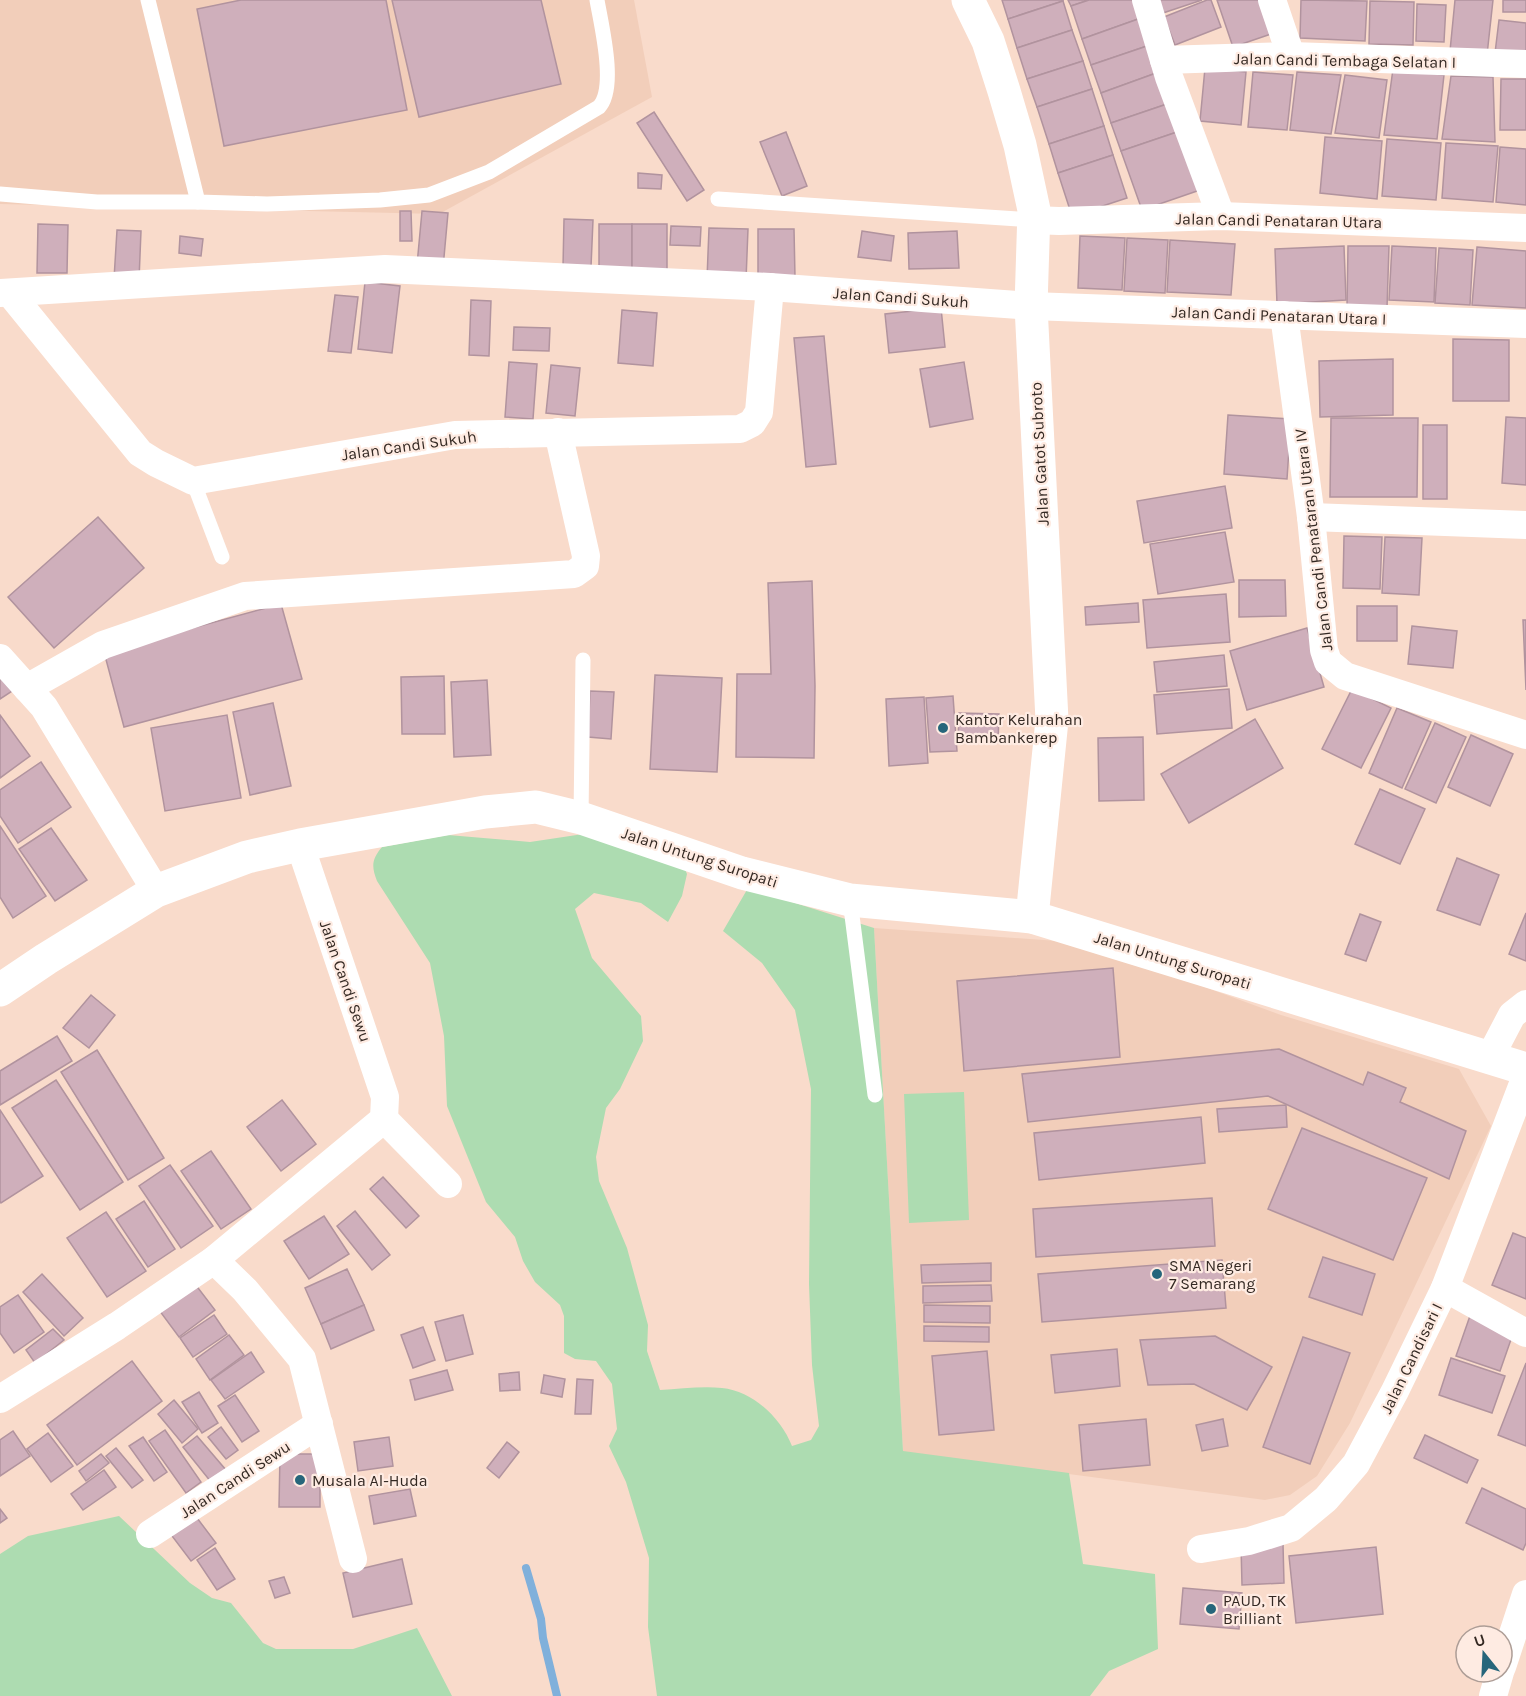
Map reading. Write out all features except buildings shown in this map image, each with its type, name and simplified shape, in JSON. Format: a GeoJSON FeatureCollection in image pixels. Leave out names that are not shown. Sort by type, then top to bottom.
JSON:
{"type":"FeatureCollection","features":[{"type":"Feature","properties":{"kind":"main road","name":"Jalan Gatot Subroto"},"geometry":{"type":"LineString","coordinates":[[968,0],[988,41],[1017,134],[1034,210],[1031,306],[1052,720],[1032,917]]}},
{"type":"Feature","properties":{"kind":"main road","name":"Jalan Untung Suropati"},"geometry":{"type":"LineString","coordinates":[[0,990],[156,891],[247,857],[300,845],[485,812],[536,807],[581,818],[742,873],[850,900],[1032,917],[1526,1069]]}},
{"type":"Feature","properties":{"kind":"street"},"geometry":{"type":"LineString","coordinates":[[1146,0],[1164,60],[1221,216]]}},
{"type":"Feature","properties":{"kind":"street"},"geometry":{"type":"LineString","coordinates":[[1272,0],[1291,56]]}},
{"type":"Feature","properties":{"kind":"street","name":"Jalan Candi Tembaga Selatan I"},"geometry":{"type":"LineString","coordinates":[[1164,60],[1291,56],[1526,64]]}},
{"type":"Feature","properties":{"kind":"street","name":"Jalan Candi Penataran Utara"},"geometry":{"type":"LineString","coordinates":[[1033,220],[1221,216],[1526,228]]}},
{"type":"Feature","properties":{"kind":"street","name":"Jalan Candi Sukuh"},"geometry":{"type":"LineString","coordinates":[[5,293],[385,269],[770,287],[1031,306]]}},
{"type":"Feature","properties":{"kind":"street","name":"Jalan Candi Sukuh"},"geometry":{"type":"LineString","coordinates":[[5,293],[140,453],[193,481],[455,435],[740,429],[752,423],[759,412],[770,287]]}},
{"type":"Feature","properties":{"kind":"street","name":"Jalan Candi Penataran Utara I"},"geometry":{"type":"LineString","coordinates":[[1031,306],[1526,324]]}},
{"type":"Feature","properties":{"kind":"street","name":"Jalan Candi Penataran Utara IV"},"geometry":{"type":"LineString","coordinates":[[1284,315],[1311,517],[1324,650],[1329,662],[1345,676],[1526,735]]}},
{"type":"Feature","properties":{"kind":"street"},"geometry":{"type":"LineString","coordinates":[[27,688],[103,645],[245,596],[574,574],[585,567],[586,556],[558,432]]}},
{"type":"Feature","properties":{"kind":"street"},"geometry":{"type":"LineString","coordinates":[[1311,517],[1526,525]]}},
{"type":"Feature","properties":{"kind":"street"},"geometry":{"type":"LineString","coordinates":[[0,658],[44,707],[156,891]]}},
{"type":"Feature","properties":{"kind":"street","name":"Jalan Candi Sewu"},"geometry":{"type":"LineString","coordinates":[[300,845],[386,1097],[384,1119]]}},
{"type":"Feature","properties":{"kind":"street"},"geometry":{"type":"LineString","coordinates":[[1490,1057],[1512,1015],[1526,1004]]}},
{"type":"Feature","properties":{"kind":"street","name":"Jalan Candisari I"},"geometry":{"type":"LineString","coordinates":[[1201,1549],[1249,1541],[1291,1528],[1326,1499],[1356,1464],[1395,1391],[1445,1288],[1526,1076]]}},
{"type":"Feature","properties":{"kind":"street"},"geometry":{"type":"LineString","coordinates":[[0,1399],[117,1326],[214,1260],[384,1119],[448,1184]]}},
{"type":"Feature","properties":{"kind":"street"},"geometry":{"type":"LineString","coordinates":[[214,1260],[245,1290],[302,1359],[353,1559]]}},
{"type":"Feature","properties":{"kind":"street"},"geometry":{"type":"LineString","coordinates":[[1445,1288],[1526,1333]]}},
{"type":"Feature","properties":{"kind":"street","name":"Jalan Candi Sewu"},"geometry":{"type":"LineString","coordinates":[[150,1534],[319,1424]]}},
{"type":"Feature","properties":{"kind":"street"},"geometry":{"type":"LineString","coordinates":[[1514,1630],[1526,1594]]}},
{"type":"Feature","properties":{"kind":"lane"},"geometry":{"type":"LineString","coordinates":[[148,0],[198,202]]}},
{"type":"Feature","properties":{"kind":"lane"},"geometry":{"type":"LineString","coordinates":[[0,194],[97,202],[267,204],[413,198],[453,187],[489,172],[599,107],[605,101],[607,92],[605,46],[597,0]]}},
{"type":"Feature","properties":{"kind":"lane"},"geometry":{"type":"LineString","coordinates":[[718,199],[1033,220]]}},
{"type":"Feature","properties":{"kind":"lane"},"geometry":{"type":"LineString","coordinates":[[193,481],[222,556]]}},
{"type":"Feature","properties":{"kind":"lane"},"geometry":{"type":"LineString","coordinates":[[581,818],[583,660]]}},
{"type":"Feature","properties":{"kind":"lane"},"geometry":{"type":"LineString","coordinates":[[850,900],[875,1095]]}},
{"type":"Feature","properties":{"kind":"shaded area"},"geometry":{"type":"Polygon","coordinates":[[[0,0],[634,0],[652,97],[439,214],[0,204],[0,0]]]}},
{"type":"Feature","properties":{"kind":"shaded area","name":"SMA Negeri 7 Semarang"},"geometry":{"type":"Polygon","coordinates":[[[874,928],[1085,943],[1281,1015],[1459,1069],[1491,1126],[1350,1423],[1317,1476],[1290,1495],[1265,1500],[903,1452],[874,928]]]}},
{"type":"Feature","properties":{"kind":"green space"},"geometry":{"type":"Polygon","coordinates":[[[590,833],[681,860],[687,874],[682,896],[668,922],[641,903],[594,893],[575,909],[592,958],[641,1016],[643,1041],[620,1089],[606,1108],[596,1157],[599,1181],[627,1248],[648,1325],[647,1351],[660,1390],[714,1387],[744,1394],[755,1400],[773,1416],[792,1446],[811,1440],[819,1426],[812,1365],[809,1284],[811,1089],[795,1010],[762,963],[723,931],[748,888],[874,928],[903,1451],[1069,1473],[1083,1564],[1155,1574],[1158,1649],[1109,1671],[1090,1696],[657,1696],[648,1627],[649,1558],[626,1482],[609,1446],[617,1429],[612,1384],[596,1361],[575,1359],[564,1353],[564,1316],[560,1305],[535,1282],[523,1261],[515,1237],[486,1202],[447,1106],[444,1036],[430,963],[377,881],[373,867],[374,859],[382,847],[448,835],[530,842],[590,833]]]}},
{"type":"Feature","properties":{"kind":"green space"},"geometry":{"type":"Polygon","coordinates":[[[964,1092],[969,1220],[909,1223],[904,1094],[964,1092]]]}},
{"type":"Feature","properties":{"kind":"green space"},"geometry":{"type":"Polygon","coordinates":[[[119,1516],[190,1583],[212,1598],[231,1603],[263,1643],[276,1649],[353,1649],[417,1628],[452,1696],[0,1696],[0,1554],[28,1536],[119,1516]]]}},
{"type":"Feature","properties":{"kind":"waterway"},"geometry":{"type":"LineString","coordinates":[[526,1568],[541,1619],[543,1638],[557,1696]]}},
{"type":"Feature","properties":{"kind":"place","name":"Kantor Kelurahan Bambankerep"},"geometry":{"type":"Point","coordinates":[943,728]}},
{"type":"Feature","properties":{"kind":"place","name":"SMA Negeri 7 Semarang"},"geometry":{"type":"Point","coordinates":[1157,1274]}},
{"type":"Feature","properties":{"kind":"place","name":"Musala Al-Huda"},"geometry":{"type":"Point","coordinates":[300,1480]}},
{"type":"Feature","properties":{"kind":"place","name":"PAUD, TK Brilliant"},"geometry":{"type":"Point","coordinates":[1211,1609]}}]}
